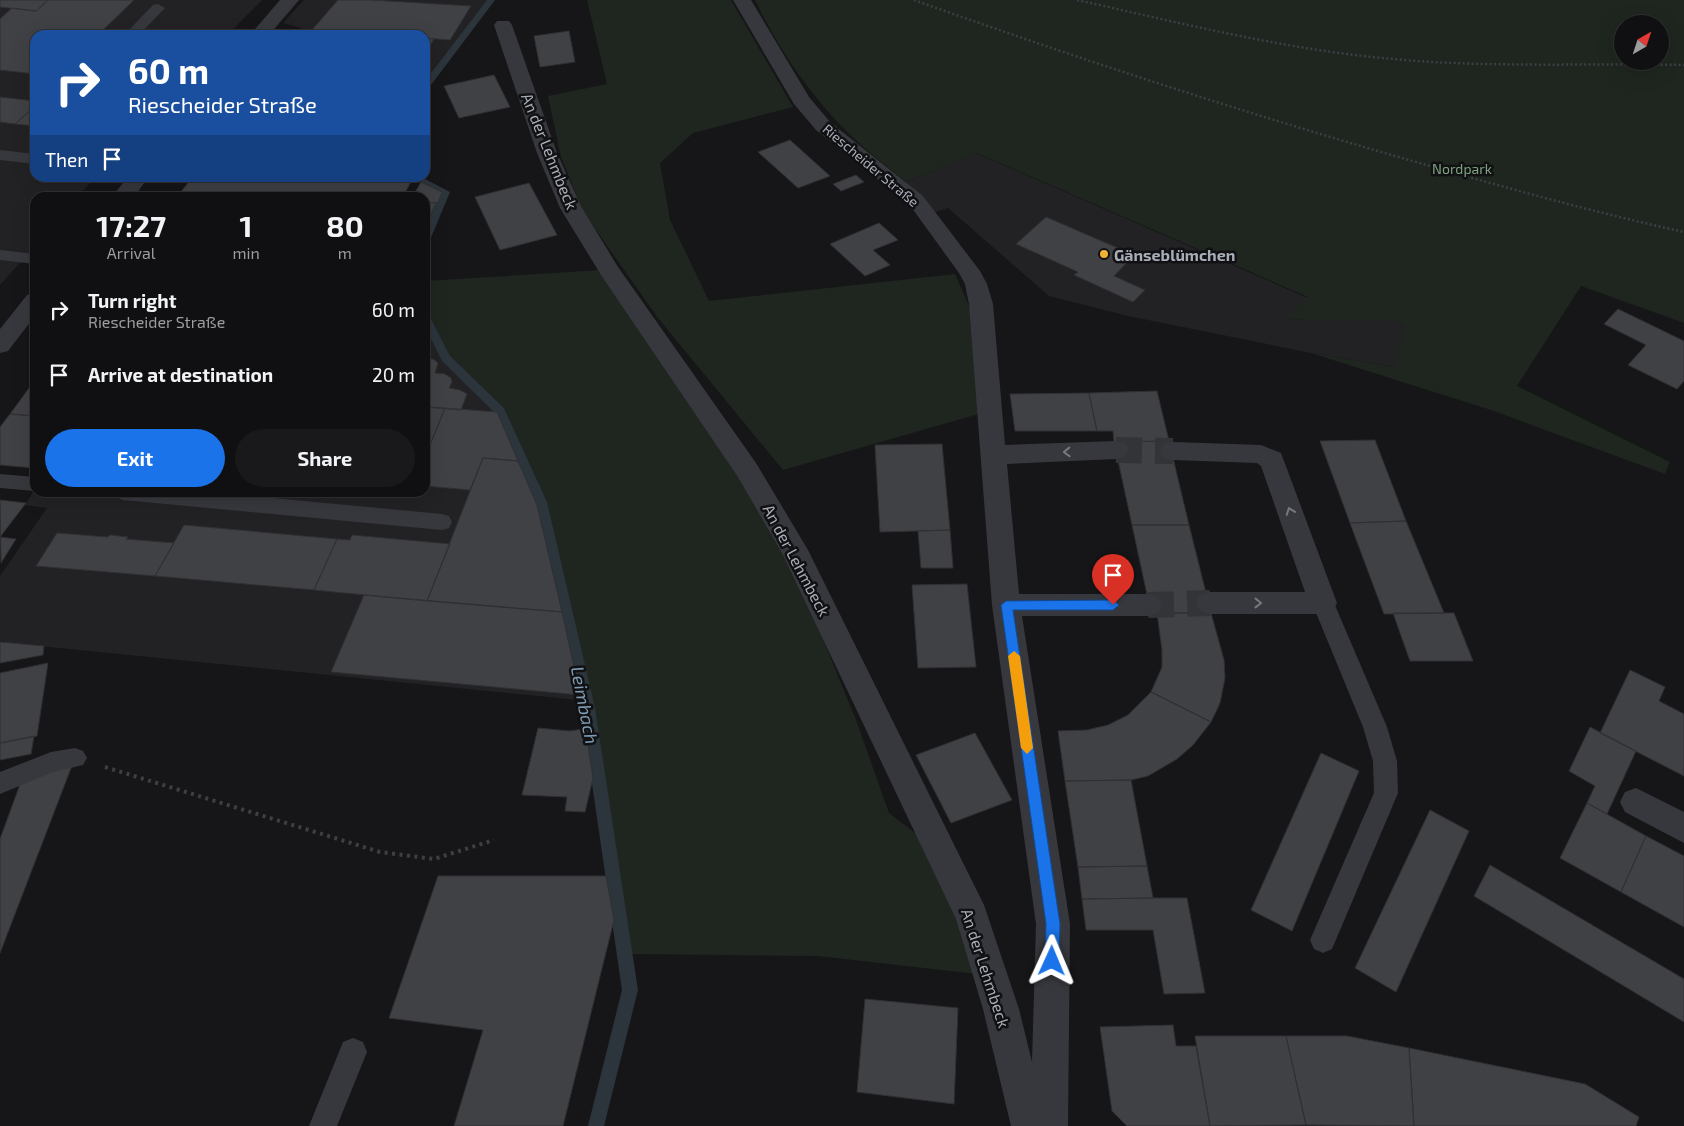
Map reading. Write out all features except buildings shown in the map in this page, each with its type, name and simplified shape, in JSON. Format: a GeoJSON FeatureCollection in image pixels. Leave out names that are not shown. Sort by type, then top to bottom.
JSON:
{"type":"FeatureCollection","features":[{"type":"Feature","properties":{"kind":"street"},"geometry":{"type":"LineString","coordinates":[[263,30],[290,0]]}},
{"type":"Feature","properties":{"kind":"street","name":"Riescheider Straße"},"geometry":{"type":"LineString","coordinates":[[742,0],[807,106],[823,126],[916,200],[969,271],[976,284],[981,304],[1006,605],[1053,924],[1049,1126]]}},
{"type":"Feature","properties":{"kind":"street","name":"An der Lehmbeck"},"geometry":{"type":"LineString","coordinates":[[503,25],[547,153],[571,208],[609,270],[747,470],[794,550],[972,916],[1001,1009],[1030,1126]]}},
{"type":"Feature","properties":{"kind":"street"},"geometry":{"type":"LineString","coordinates":[[125,192],[134,182]]}},
{"type":"Feature","properties":{"kind":"street"},"geometry":{"type":"LineString","coordinates":[[0,345],[30,306]]}},
{"type":"Feature","properties":{"kind":"street"},"geometry":{"type":"LineString","coordinates":[[994,455],[1116,450]]}},
{"type":"Feature","properties":{"kind":"street"},"geometry":{"type":"LineString","coordinates":[[1173,451],[1261,454],[1272,460],[1323,603],[1210,604]]}},
{"type":"Feature","properties":{"kind":"street"},"geometry":{"type":"LineString","coordinates":[[1006,605],[1148,605]]}},
{"type":"Feature","properties":{"kind":"street"},"geometry":{"type":"LineString","coordinates":[[1636,802],[1684,828]]}},
{"type":"Feature","properties":{"kind":"lane"},"geometry":{"type":"LineString","coordinates":[[136,30],[158,8]]}},
{"type":"Feature","properties":{"kind":"lane"},"geometry":{"type":"LineString","coordinates":[[0,155],[30,158]]}},
{"type":"Feature","properties":{"kind":"lane"},"geometry":{"type":"LineString","coordinates":[[0,256],[30,259]]}},
{"type":"Feature","properties":{"kind":"lane"},"geometry":{"type":"LineString","coordinates":[[0,481],[30,484]]}},
{"type":"Feature","properties":{"kind":"lane"},"geometry":{"type":"LineString","coordinates":[[176,497],[442,522]]}},
{"type":"Feature","properties":{"kind":"lane"},"geometry":{"type":"LineString","coordinates":[[1323,603],[1375,727],[1385,761],[1386,793],[1323,940]]}},
{"type":"Feature","properties":{"kind":"lane"},"geometry":{"type":"LineString","coordinates":[[0,783],[51,762],[75,758]]}},
{"type":"Feature","properties":{"kind":"lane"},"geometry":{"type":"LineString","coordinates":[[323,1126],[354,1052]]}},
{"type":"Feature","properties":{"kind":"path"},"geometry":{"type":"LineString","coordinates":[[914,0],[1123,72],[1346,142],[1497,185],[1684,232]]}},
{"type":"Feature","properties":{"kind":"path"},"geometry":{"type":"LineString","coordinates":[[1078,0],[1257,38],[1351,55],[1511,66],[1684,65]]}},
{"type":"Feature","properties":{"kind":"path"},"geometry":{"type":"LineString","coordinates":[[75,758],[380,852],[434,859],[494,840]]}},
{"type":"Feature","properties":{"kind":"shaded area"},"geometry":{"type":"Polygon","coordinates":[[[0,0],[262,0],[232,30],[30,30],[30,182],[91,182],[82,192],[30,192],[30,252],[0,285],[0,0]]]}},
{"type":"Feature","properties":{"kind":"shaded area"},"geometry":{"type":"Polygon","coordinates":[[[304,0],[493,0],[430,83],[430,30],[308,30],[283,23],[304,0]]]}},
{"type":"Feature","properties":{"kind":"shaded area","name":"Gänseblümchen"},"geometry":{"type":"Polygon","coordinates":[[[976,153],[1308,298],[1289,318],[1308,320],[1393,320],[1404,325],[1396,367],[1311,353],[1128,316],[1049,296],[948,208],[935,212],[906,182],[976,153]]]}},
{"type":"Feature","properties":{"kind":"shaded area"},"geometry":{"type":"Polygon","coordinates":[[[430,337],[441,359],[498,414],[535,502],[578,700],[0,642],[0,576],[47,508],[25,505],[30,497],[430,497],[430,337]]]}},
{"type":"Feature","properties":{"kind":"green space"},"geometry":{"type":"Polygon","coordinates":[[[587,0],[731,0],[793,107],[693,133],[660,163],[670,220],[709,301],[955,274],[972,313],[982,413],[783,470],[658,318],[584,213],[561,157],[548,96],[607,84],[587,0]]]}},
{"type":"Feature","properties":{"kind":"green space","name":"Nordpark"},"geometry":{"type":"Polygon","coordinates":[[[755,0],[1684,0],[1684,323],[1581,286],[1517,386],[1670,462],[1665,474],[1491,410],[1311,353],[1395,367],[1404,325],[1393,320],[1308,320],[1288,318],[1308,297],[977,153],[906,182],[854,139],[833,117],[795,70],[755,0]]]}},
{"type":"Feature","properties":{"kind":"green space"},"geometry":{"type":"Polygon","coordinates":[[[602,270],[784,543],[856,720],[889,813],[928,843],[986,975],[818,956],[630,954],[591,701],[546,501],[504,408],[450,357],[430,319],[430,281],[602,270]]]}},
{"type":"Feature","properties":{"kind":"waterway","name":"Leimbach"},"geometry":{"type":"LineString","coordinates":[[430,80],[491,0]]}},
{"type":"Feature","properties":{"kind":"waterway","name":"Leimbach"},"geometry":{"type":"LineString","coordinates":[[425,182],[445,192],[430,228]]}},
{"type":"Feature","properties":{"kind":"waterway","name":"Leimbach"},"geometry":{"type":"LineString","coordinates":[[430,327],[446,358],[500,411],[541,502],[588,708],[625,946],[630,990],[596,1126]]}},
{"type":"Feature","properties":{"kind":"tunnel"},"geometry":{"type":"LineString","coordinates":[[1116,450],[1173,451]]}},
{"type":"Feature","properties":{"kind":"tunnel"},"geometry":{"type":"LineString","coordinates":[[1148,605],[1210,603]]}},
{"type":"Feature","properties":{"kind":"slow traffic"},"geometry":{"type":"LineString","coordinates":[[1014,656],[1027,748]]}},
{"type":"Feature","properties":{"kind":"place","name":"Gänseblümchen"},"geometry":{"type":"Point","coordinates":[1104,254]}},
{"type":"Feature","properties":{"kind":"route"},"geometry":{"type":"LineString","coordinates":[[1052,961],[1053,924],[1006,605],[1113,605]]}}]}
